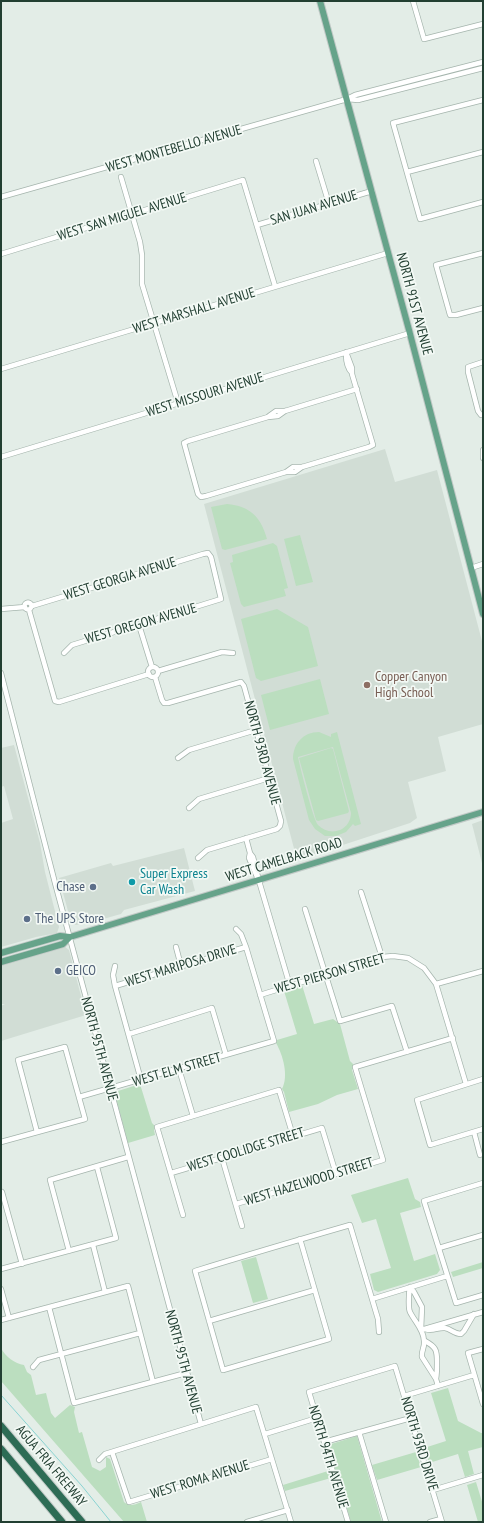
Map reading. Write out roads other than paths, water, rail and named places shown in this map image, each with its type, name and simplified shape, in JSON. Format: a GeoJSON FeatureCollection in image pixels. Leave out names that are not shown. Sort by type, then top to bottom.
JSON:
{"type":"FeatureCollection","features":[{"type":"Feature","properties":{"kind":"highway","name":"AGUA FRIA FREEWAY"},"geometry":{"type":"LineString","coordinates":[[1,1426],[82,1522]]}},
{"type":"Feature","properties":{"kind":"highway","name":"AGUA FRIA FREEWAY"},"geometry":{"type":"LineString","coordinates":[[1,1449],[60,1520]]}},
{"type":"Feature","properties":{"kind":"highway"},"geometry":{"type":"LineString","coordinates":[[71,1509],[85,1522]]}},
{"type":"Feature","properties":{"kind":"main road","name":"NORTH 91ST AVENUE"},"geometry":{"type":"LineString","coordinates":[[320,1],[410,333],[483,614]]}},
{"type":"Feature","properties":{"kind":"main road","name":"WEST CAMELBACK ROAD"},"geometry":{"type":"LineString","coordinates":[[1,953],[60,936],[70,937],[483,812]]}},
{"type":"Feature","properties":{"kind":"main road","name":"WEST CAMELBACK ROAD"},"geometry":{"type":"LineString","coordinates":[[1,962],[63,944],[70,937]]}},
{"type":"Feature","properties":{"kind":"street"},"geometry":{"type":"LineString","coordinates":[[413,1],[424,39],[483,24]]}},
{"type":"Feature","properties":{"kind":"street","name":"WEST MONTEBELLO AVENUE"},"geometry":{"type":"LineString","coordinates":[[1,197],[347,99],[355,95],[483,62]]}},
{"type":"Feature","properties":{"kind":"street","name":"WEST MONTEBELLO AVENUE"},"geometry":{"type":"LineString","coordinates":[[347,99],[358,100],[483,68]]}},
{"type":"Feature","properties":{"kind":"street"},"geometry":{"type":"LineString","coordinates":[[483,100],[393,123],[420,219],[483,202]]}},
{"type":"Feature","properties":{"kind":"street"},"geometry":{"type":"LineString","coordinates":[[407,172],[483,152]]}},
{"type":"Feature","properties":{"kind":"street"},"geometry":{"type":"LineString","coordinates":[[316,161],[329,204]]}},
{"type":"Feature","properties":{"kind":"street"},"geometry":{"type":"LineString","coordinates":[[122,176],[141,248],[142,284],[178,403]]}},
{"type":"Feature","properties":{"kind":"street","name":"WEST SAN MIGUEL AVENUE"},"geometry":{"type":"LineString","coordinates":[[1,254],[243,180],[257,225]]}},
{"type":"Feature","properties":{"kind":"street","name":"SAN JUAN AVENUE"},"geometry":{"type":"LineString","coordinates":[[257,225],[372,191]]}},
{"type":"Feature","properties":{"kind":"street"},"geometry":{"type":"LineString","coordinates":[[257,225],[275,286]]}},
{"type":"Feature","properties":{"kind":"street","name":"WEST MARSHALL AVENUE"},"geometry":{"type":"LineString","coordinates":[[1,370],[388,253]]}},
{"type":"Feature","properties":{"kind":"street"},"geometry":{"type":"LineString","coordinates":[[483,253],[436,265],[450,315],[456,315],[483,308]]}},
{"type":"Feature","properties":{"kind":"street","name":"WEST MISSOURI AVENUE"},"geometry":{"type":"LineString","coordinates":[[1,457],[410,333]]}},
{"type":"Feature","properties":{"kind":"street"},"geometry":{"type":"LineString","coordinates":[[346,352],[349,370],[352,374],[357,389],[372,444],[369,448],[302,467],[295,472],[286,472],[200,497],[184,443],[268,417],[278,416],[285,411],[357,389]]}},
{"type":"Feature","properties":{"kind":"street"},"geometry":{"type":"LineString","coordinates":[[482,415],[478,411],[469,378],[468,367],[483,362]]}},
{"type":"Feature","properties":{"kind":"street"},"geometry":{"type":"LineString","coordinates":[[483,450],[483,458]]}},
{"type":"Feature","properties":{"kind":"street","name":"WEST GEORGIA AVENUE"},"geometry":{"type":"LineString","coordinates":[[1,609],[29,608],[208,553],[211,558],[221,599]]}},
{"type":"Feature","properties":{"kind":"street"},"geometry":{"type":"LineString","coordinates":[[471,568],[483,564]]}},
{"type":"Feature","properties":{"kind":"street","name":"WEST OREGON AVENUE"},"geometry":{"type":"LineString","coordinates":[[64,653],[72,644],[221,599]]}},
{"type":"Feature","properties":{"kind":"street"},"geometry":{"type":"LineString","coordinates":[[29,608],[55,701],[59,702],[149,674]]}},
{"type":"Feature","properties":{"kind":"street"},"geometry":{"type":"LineString","coordinates":[[139,625],[152,668]]}},
{"type":"Feature","properties":{"kind":"street"},"geometry":{"type":"LineString","coordinates":[[152,668],[155,668],[158,671],[222,652],[233,654]]}},
{"type":"Feature","properties":{"kind":"street"},"geometry":{"type":"LineString","coordinates":[[149,674],[149,670],[152,668]]}},
{"type":"Feature","properties":{"kind":"street"},"geometry":{"type":"LineString","coordinates":[[149,674],[151,677],[155,677],[158,675],[158,671]]}},
{"type":"Feature","properties":{"kind":"street","name":"NORTH 95TH AVENUE"},"geometry":{"type":"LineString","coordinates":[[1,673],[128,1157],[201,1424]]}},
{"type":"Feature","properties":{"kind":"street","name":"NORTH 93RD AVENUE"},"geometry":{"type":"LineString","coordinates":[[155,677],[164,703],[241,682],[244,686],[280,820],[280,826],[277,829],[246,838]]}},
{"type":"Feature","properties":{"kind":"street"},"geometry":{"type":"LineString","coordinates":[[178,758],[189,750],[256,730]]}},
{"type":"Feature","properties":{"kind":"street"},"geometry":{"type":"LineString","coordinates":[[189,808],[199,799],[269,778]]}},
{"type":"Feature","properties":{"kind":"street"},"geometry":{"type":"LineString","coordinates":[[198,858],[207,850],[246,838],[250,853],[253,857],[258,881],[290,986]]}},
{"type":"Feature","properties":{"kind":"street"},"geometry":{"type":"LineString","coordinates":[[361,892],[382,957]]}},
{"type":"Feature","properties":{"kind":"street"},"geometry":{"type":"LineString","coordinates":[[305,909],[340,1021],[392,1006],[407,1052],[453,1038]]}},
{"type":"Feature","properties":{"kind":"street"},"geometry":{"type":"LineString","coordinates":[[236,929],[242,934],[260,995]]}},
{"type":"Feature","properties":{"kind":"street"},"geometry":{"type":"LineString","coordinates":[[176,947],[181,966]]}},
{"type":"Feature","properties":{"kind":"street","name":"WEST MARIPOSA DRIVE"},"geometry":{"type":"LineString","coordinates":[[115,986],[246,947]]}},
{"type":"Feature","properties":{"kind":"street","name":"WEST PIERSON STREET"},"geometry":{"type":"LineString","coordinates":[[260,995],[382,957],[393,956],[408,958],[424,968],[436,984],[466,1084]]}},
{"type":"Feature","properties":{"kind":"street"},"geometry":{"type":"LineString","coordinates":[[115,966],[113,975],[115,986],[141,1080]]}},
{"type":"Feature","properties":{"kind":"street"},"geometry":{"type":"LineString","coordinates":[[436,984],[483,971]]}},
{"type":"Feature","properties":{"kind":"street","name":"WEST ELM STREET"},"geometry":{"type":"LineString","coordinates":[[79,1097],[274,1041],[260,995]]}},
{"type":"Feature","properties":{"kind":"street"},"geometry":{"type":"LineString","coordinates":[[129,1034],[212,1008],[226,1055]]}},
{"type":"Feature","properties":{"kind":"street"},"geometry":{"type":"LineString","coordinates":[[1,1142],[85,1119],[64,1046],[18,1060],[37,1132]]}},
{"type":"Feature","properties":{"kind":"street","name":"WEST HAZELWOOD STREET"},"geometry":{"type":"LineString","coordinates":[[236,1204],[383,1160],[355,1067],[407,1052]]}},
{"type":"Feature","properties":{"kind":"street"},"geometry":{"type":"LineString","coordinates":[[179,1069],[192,1116]]}},
{"type":"Feature","properties":{"kind":"street"},"geometry":{"type":"LineString","coordinates":[[483,1079],[417,1100],[430,1145],[483,1129]]}},
{"type":"Feature","properties":{"kind":"street"},"geometry":{"type":"LineString","coordinates":[[183,1215],[157,1127],[279,1090],[293,1136]]}},
{"type":"Feature","properties":{"kind":"street","name":"WEST COOLIDGE STREET"},"geometry":{"type":"LineString","coordinates":[[171,1173],[322,1128],[336,1174]]}},
{"type":"Feature","properties":{"kind":"street"},"geometry":{"type":"LineString","coordinates":[[474,1132],[480,1155]]}},
{"type":"Feature","properties":{"kind":"street"},"geometry":{"type":"LineString","coordinates":[[69,1251],[50,1180],[128,1157]]}},
{"type":"Feature","properties":{"kind":"street"},"geometry":{"type":"LineString","coordinates":[[222,1158],[242,1226]]}},
{"type":"Feature","properties":{"kind":"street"},"geometry":{"type":"LineString","coordinates":[[1,1269],[116,1238],[97,1167]]}},
{"type":"Feature","properties":{"kind":"street"},"geometry":{"type":"LineString","coordinates":[[483,1183],[424,1201],[456,1303],[483,1295]]}},
{"type":"Feature","properties":{"kind":"street"},"geometry":{"type":"LineString","coordinates":[[2,1193],[22,1264]]}},
{"type":"Feature","properties":{"kind":"street"},"geometry":{"type":"LineString","coordinates":[[300,1240],[329,1339],[223,1370],[195,1271],[350,1225],[378,1319],[378,1332]]}},
{"type":"Feature","properties":{"kind":"street"},"geometry":{"type":"LineString","coordinates":[[439,1248],[483,1235]]}},
{"type":"Feature","properties":{"kind":"street"},"geometry":{"type":"LineString","coordinates":[[93,1245],[106,1292]]}},
{"type":"Feature","properties":{"kind":"street"},"geometry":{"type":"LineString","coordinates":[[372,1298],[447,1276]]}},
{"type":"Feature","properties":{"kind":"street"},"geometry":{"type":"LineString","coordinates":[[1,1320],[128,1286],[153,1382]]}},
{"type":"Feature","properties":{"kind":"street"},"geometry":{"type":"LineString","coordinates":[[410,1287],[422,1307],[424,1341],[422,1357],[436,1379],[438,1386]]}},
{"type":"Feature","properties":{"kind":"street"},"geometry":{"type":"LineString","coordinates":[[410,1287],[408,1294],[410,1303],[409,1309],[423,1329],[432,1331],[444,1328],[458,1334],[462,1333],[474,1314]]}},
{"type":"Feature","properties":{"kind":"street"},"geometry":{"type":"LineString","coordinates":[[1,1289],[9,1318]]}},
{"type":"Feature","properties":{"kind":"street"},"geometry":{"type":"LineString","coordinates":[[209,1320],[314,1290]]}},
{"type":"Feature","properties":{"kind":"street"},"geometry":{"type":"LineString","coordinates":[[49,1307],[74,1403],[186,1373]]}},
{"type":"Feature","properties":{"kind":"street"},"geometry":{"type":"LineString","coordinates":[[423,1329],[483,1312]]}},
{"type":"Feature","properties":{"kind":"street"},"geometry":{"type":"LineString","coordinates":[[451,1331],[450,1324],[452,1321]]}},
{"type":"Feature","properties":{"kind":"street"},"geometry":{"type":"LineString","coordinates":[[33,1367],[39,1360],[140,1333]]}},
{"type":"Feature","properties":{"kind":"street"},"geometry":{"type":"LineString","coordinates":[[424,1341],[430,1344],[437,1352],[438,1369],[436,1379]]}},
{"type":"Feature","properties":{"kind":"street"},"geometry":{"type":"LineString","coordinates":[[483,1349],[468,1353],[483,1404]]}},
{"type":"Feature","properties":{"kind":"street","name":"NORTH 93RD DRIVE"},"geometry":{"type":"LineString","coordinates":[[309,1392],[396,1366],[441,1520]]}},
{"type":"Feature","properties":{"kind":"street"},"geometry":{"type":"LineString","coordinates":[[404,1396],[474,1375]]}},
{"type":"Feature","properties":{"kind":"street","name":"NORTH 94TH AVENUE"},"geometry":{"type":"LineString","coordinates":[[309,1392],[348,1522]]}},
{"type":"Feature","properties":{"kind":"street"},"geometry":{"type":"LineString","coordinates":[[99,1460],[105,1454],[256,1407],[291,1522]]}},
{"type":"Feature","properties":{"kind":"street"},"geometry":{"type":"LineString","coordinates":[[264,1434],[317,1418]]}},
{"type":"Feature","properties":{"kind":"street"},"geometry":{"type":"LineString","coordinates":[[324,1442],[411,1418]]}},
{"type":"Feature","properties":{"kind":"street"},"geometry":{"type":"LineString","coordinates":[[359,1432],[386,1522]]}},
{"type":"Feature","properties":{"kind":"street","name":"WEST ROMA AVENUE"},"geometry":{"type":"LineString","coordinates":[[112,1452],[129,1502],[272,1459]]}},
{"type":"Feature","properties":{"kind":"street"},"geometry":{"type":"LineString","coordinates":[[433,1490],[483,1475]]}},
{"type":"Feature","properties":{"kind":"street"},"geometry":{"type":"LineString","coordinates":[[247,1522],[288,1510]]}},
{"type":"Feature","properties":{"kind":"street"},"geometry":{"type":"LineString","coordinates":[[430,1522],[441,1520]]}},
{"type":"Feature","properties":{"kind":"waterway"},"geometry":{"type":"LineString","coordinates":[[1,1395],[82,1486],[111,1522]]}},
{"type":"Feature","properties":{"kind":"place","name":"Copper Canyon High School"},"geometry":{"type":"Point","coordinates":[367,685]}},
{"type":"Feature","properties":{"kind":"place","name":"Super Express Car Wash"},"geometry":{"type":"Point","coordinates":[132,882]}},
{"type":"Feature","properties":{"kind":"place","name":"Chase"},"geometry":{"type":"Point","coordinates":[93,887]}},
{"type":"Feature","properties":{"kind":"place","name":"The UPS Store"},"geometry":{"type":"Point","coordinates":[27,919]}},
{"type":"Feature","properties":{"kind":"place","name":"GEICO"},"geometry":{"type":"Point","coordinates":[58,971]}}]}
